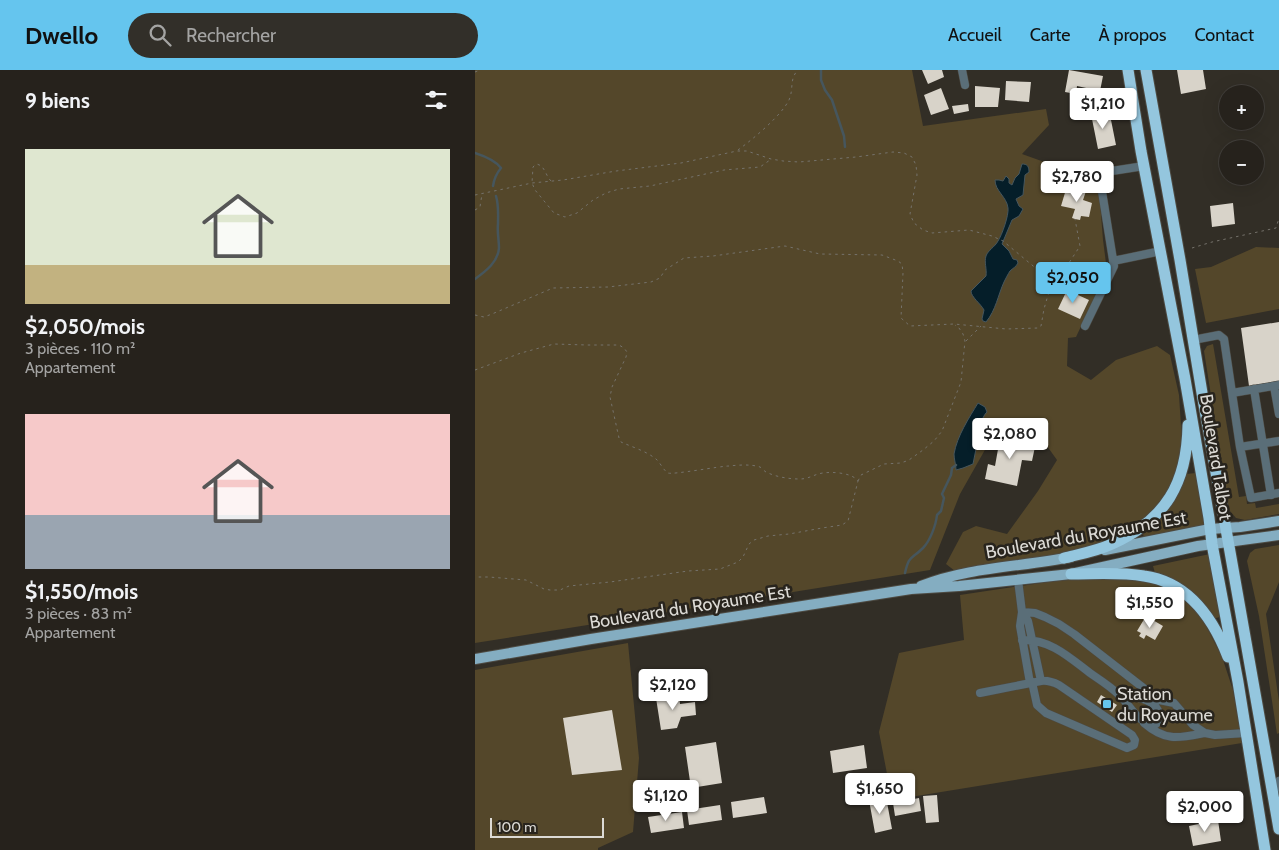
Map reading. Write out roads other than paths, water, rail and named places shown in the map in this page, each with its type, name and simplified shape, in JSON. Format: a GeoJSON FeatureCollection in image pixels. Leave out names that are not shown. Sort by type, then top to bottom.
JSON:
{"type":"FeatureCollection","features":[{"type":"Feature","properties":{"kind":"highway","name":"Boulevard Talbot"},"geometry":{"type":"LineString","coordinates":[[1128,70],[1144,166],[1187,388],[1265,850]]}},
{"type":"Feature","properties":{"kind":"highway","name":"Boulevard Talbot"},"geometry":{"type":"LineString","coordinates":[[1146,70],[1279,829]]}},
{"type":"Feature","properties":{"kind":"highway"},"geometry":{"type":"LineString","coordinates":[[1161,251],[1178,248]]}},
{"type":"Feature","properties":{"kind":"highway"},"geometry":{"type":"LineString","coordinates":[[1064,558],[1111,545],[1138,531],[1157,516],[1178,483],[1186,458],[1188,427],[1187,388]]}},
{"type":"Feature","properties":{"kind":"highway"},"geometry":{"type":"LineString","coordinates":[[1071,574],[1145,576],[1166,581],[1181,589],[1193,599],[1207,616],[1222,641],[1238,682]]}},
{"type":"Feature","properties":{"kind":"main road","name":"Boulevard du Royaume Est"},"geometry":{"type":"LineString","coordinates":[[911,589],[934,580],[968,572],[1064,558],[1210,529],[1279,521]]}},
{"type":"Feature","properties":{"kind":"main road","name":"Boulevard du Royaume Est"},"geometry":{"type":"LineString","coordinates":[[475,660],[591,639],[911,589],[1071,574],[1228,541],[1279,535]]}},
{"type":"Feature","properties":{"kind":"lane"},"geometry":{"type":"LineString","coordinates":[[962,70],[965,85]]}},
{"type":"Feature","properties":{"kind":"lane"},"geometry":{"type":"LineString","coordinates":[[1085,326],[1114,266],[1099,173],[1144,166]]}},
{"type":"Feature","properties":{"kind":"lane"},"geometry":{"type":"LineString","coordinates":[[1113,261],[1161,251]]}},
{"type":"Feature","properties":{"kind":"lane"},"geometry":{"type":"LineString","coordinates":[[1193,340],[1219,335],[1224,338],[1240,447],[1251,498],[1275,494],[1263,443],[1254,389]]}},
{"type":"Feature","properties":{"kind":"lane"},"geometry":{"type":"LineString","coordinates":[[1232,393],[1277,385],[1279,414]]}},
{"type":"Feature","properties":{"kind":"lane"},"geometry":{"type":"LineString","coordinates":[[1240,447],[1279,441]]}},
{"type":"Feature","properties":{"kind":"lane"},"geometry":{"type":"LineString","coordinates":[[980,693],[1031,683],[1041,681],[1050,681],[1059,685],[1133,735],[1134,745],[1127,748],[1046,713],[1037,705],[1031,683],[1022,640],[1020,626],[1022,612],[1018,580]]}},
{"type":"Feature","properties":{"kind":"lane"},"geometry":{"type":"LineString","coordinates":[[1022,612],[1028,621],[1041,681]]}},
{"type":"Feature","properties":{"kind":"lane"},"geometry":{"type":"LineString","coordinates":[[1022,612],[1035,613],[1045,617],[1074,634],[1159,700],[1174,703],[1193,725],[1205,733]]}},
{"type":"Feature","properties":{"kind":"lane"},"geometry":{"type":"LineString","coordinates":[[1022,640],[1033,640],[1058,648],[1119,695],[1153,731],[1171,738],[1205,733],[1215,735],[1246,733]]}},
{"type":"Feature","properties":{"kind":"lane"},"geometry":{"type":"LineString","coordinates":[[1119,695],[1143,699],[1155,706],[1160,718],[1156,724],[1149,724],[1141,720]]}},
{"type":"Feature","properties":{"kind":"lane"},"geometry":{"type":"LineString","coordinates":[[1274,796],[1275,786],[1279,781]]}},
{"type":"Feature","properties":{"kind":"water"},"geometry":{"type":"Polygon","coordinates":[[[1022,164],[1029,168],[1029,172],[1025,175],[1023,195],[1016,199],[1019,206],[1023,209],[1019,216],[1012,220],[1002,244],[1018,263],[1007,276],[995,307],[986,322],[982,319],[984,310],[971,291],[986,276],[986,256],[997,243],[1005,225],[1008,208],[995,180],[1003,181],[1006,176],[1012,185],[1019,174],[1022,164]]]}},
{"type":"Feature","properties":{"kind":"water"},"geometry":{"type":"Polygon","coordinates":[[[978,403],[985,407],[987,412],[981,422],[974,446],[976,449],[973,464],[956,470],[954,454],[956,447],[964,427],[978,403]]]}},
{"type":"Feature","properties":{"kind":"waterway"},"geometry":{"type":"LineString","coordinates":[[821,70],[821,80],[832,100],[844,136],[845,147]]}},
{"type":"Feature","properties":{"kind":"waterway"},"geometry":{"type":"LineString","coordinates":[[475,153],[493,161],[501,168],[495,177],[493,186]]}},
{"type":"Feature","properties":{"kind":"waterway"},"geometry":{"type":"LineString","coordinates":[[475,279],[491,266],[498,253],[498,203],[496,196]]}},
{"type":"Feature","properties":{"kind":"waterway"},"geometry":{"type":"LineString","coordinates":[[905,573],[909,560],[926,545],[930,537],[937,515],[941,511],[944,498],[942,494],[951,475],[952,468],[956,465]]}},
{"type":"Feature","properties":{"kind":"place","name":"Station du Royaume"},"geometry":{"type":"Point","coordinates":[1107,704]}}]}
